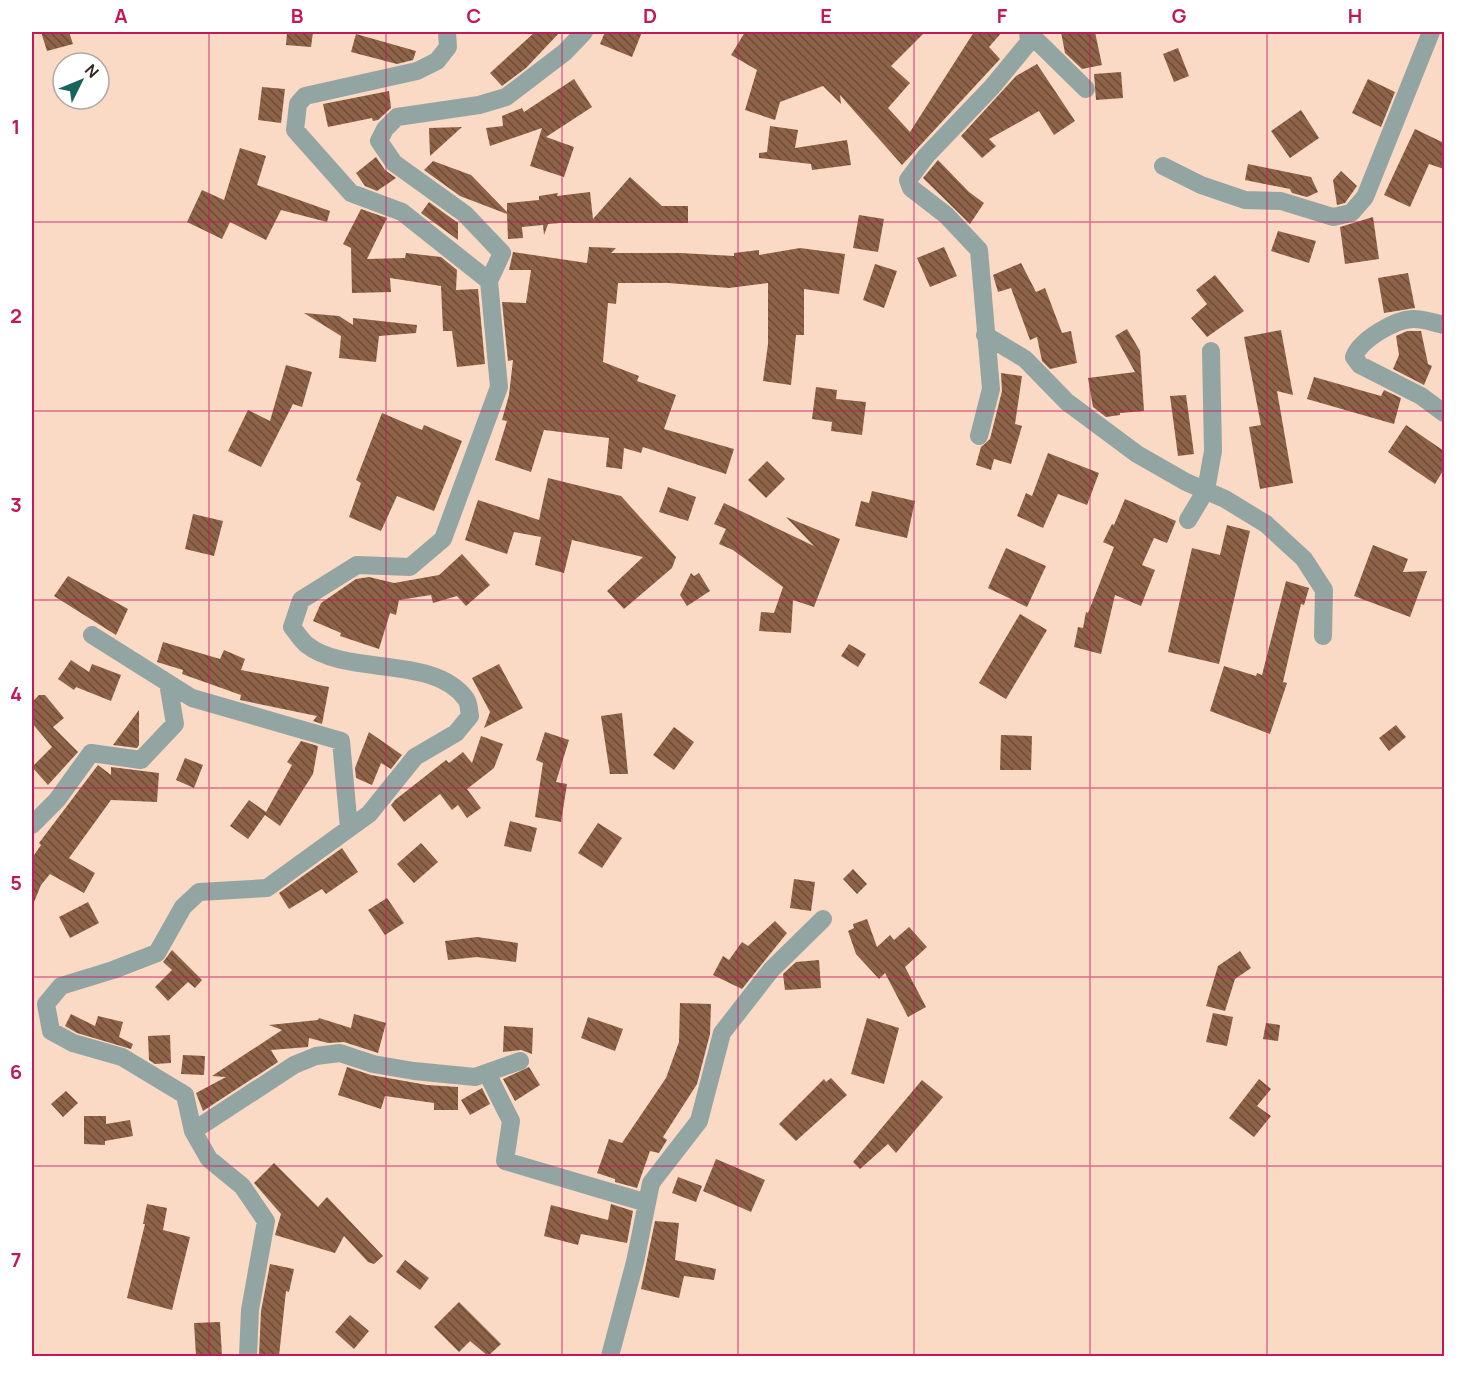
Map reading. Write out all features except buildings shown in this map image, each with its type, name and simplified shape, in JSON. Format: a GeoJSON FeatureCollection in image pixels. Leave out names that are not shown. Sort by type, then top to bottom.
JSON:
{"type":"FeatureCollection","features":[{"type":"Feature","properties":{"kind":"street"},"geometry":{"type":"LineString","coordinates":[[447,32],[448,47],[436,61],[417,71],[305,96],[298,104],[295,130],[351,193],[402,212],[489,281]]}},
{"type":"Feature","properties":{"kind":"street"},"geometry":{"type":"LineString","coordinates":[[248,1356],[250,1310],[267,1221],[242,1186],[209,1159],[192,1131],[185,1095],[122,1057],[73,1043],[51,1031],[46,1004],[61,986],[157,953],[183,907],[199,892],[267,888],[369,814],[415,757],[456,733],[470,716],[467,700],[446,682],[419,673],[330,656],[307,645],[292,627],[301,600],[357,565],[411,567],[443,540],[499,387],[489,281],[502,253],[465,214],[394,163],[380,141],[385,129],[397,117],[479,105],[506,97],[565,52],[584,32]]}},
{"type":"Feature","properties":{"kind":"street"},"geometry":{"type":"LineString","coordinates":[[1028,32],[1086,89]]}},
{"type":"Feature","properties":{"kind":"street"},"geometry":{"type":"LineString","coordinates":[[979,436],[991,389],[980,250],[946,215],[911,188],[908,180],[926,156],[992,87],[1029,42],[1028,32]]}},
{"type":"Feature","properties":{"kind":"street"},"geometry":{"type":"LineString","coordinates":[[1163,166],[1201,185],[1245,200],[1281,201],[1333,217],[1351,213],[1365,197],[1431,32]]}},
{"type":"Feature","properties":{"kind":"street"},"geometry":{"type":"LineString","coordinates":[[1444,325],[1411,319],[1378,332],[1357,347],[1354,357],[1360,365],[1421,396],[1444,413]]}},
{"type":"Feature","properties":{"kind":"street"},"geometry":{"type":"LineString","coordinates":[[986,335],[1024,359],[1067,402],[1137,454],[1225,499],[1266,524],[1304,558],[1324,590],[1323,636]]}},
{"type":"Feature","properties":{"kind":"street"},"geometry":{"type":"LineString","coordinates":[[1188,520],[1206,490],[1213,451],[1211,351]]}},
{"type":"Feature","properties":{"kind":"street"},"geometry":{"type":"LineString","coordinates":[[92,635],[192,698],[341,741],[349,828]]}},
{"type":"Feature","properties":{"kind":"street"},"geometry":{"type":"LineString","coordinates":[[32,825],[57,800],[91,753],[141,760],[174,724],[168,683]]}},
{"type":"Feature","properties":{"kind":"street"},"geometry":{"type":"LineString","coordinates":[[610,1356],[635,1262],[651,1183],[699,1121],[722,1033],[771,970],[823,919]]}},
{"type":"Feature","properties":{"kind":"street"},"geometry":{"type":"LineString","coordinates":[[192,1131],[294,1065],[316,1056],[340,1053],[373,1064],[475,1077],[520,1061]]}},
{"type":"Feature","properties":{"kind":"street"},"geometry":{"type":"LineString","coordinates":[[487,1072],[511,1121],[506,1161],[647,1203]]}}]}
